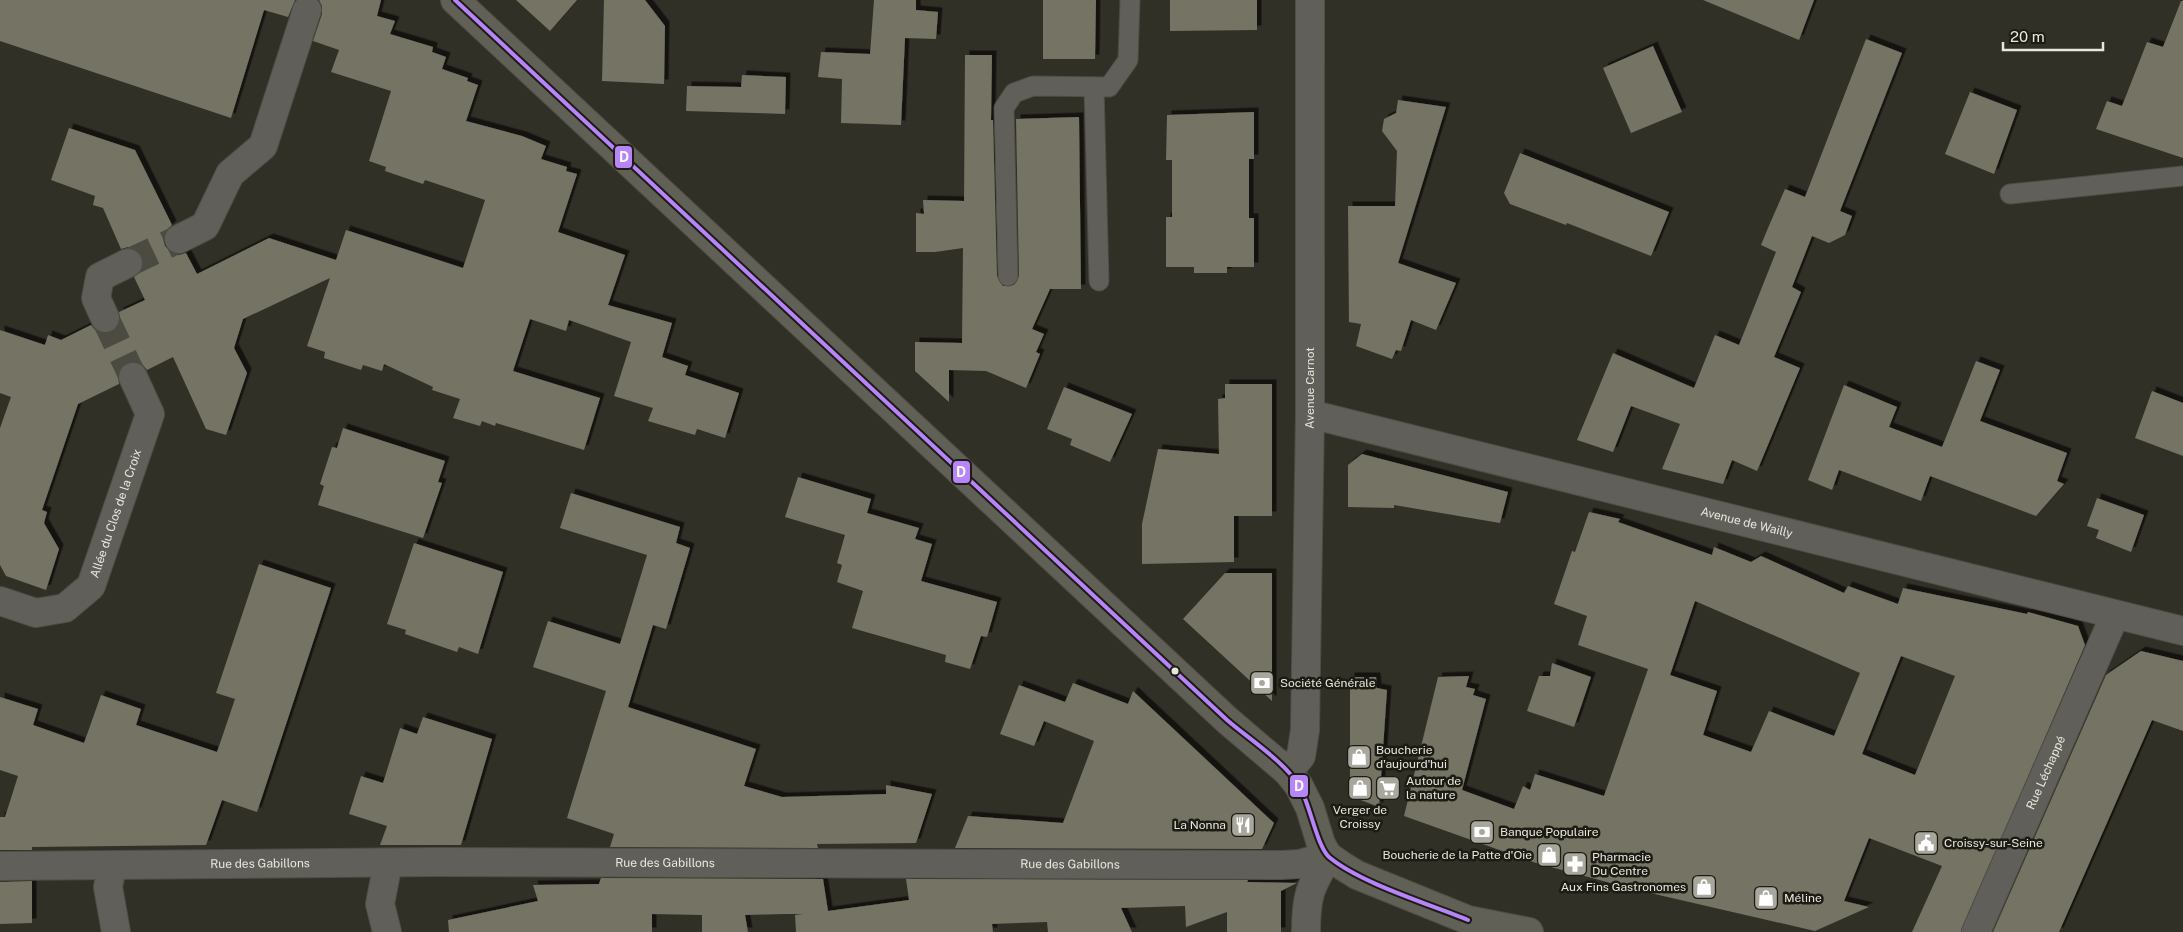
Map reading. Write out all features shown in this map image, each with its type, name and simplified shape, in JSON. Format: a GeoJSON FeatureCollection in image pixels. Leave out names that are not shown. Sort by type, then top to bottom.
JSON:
{"type":"FeatureCollection","features":[{"type":"Feature","properties":{"kind":"main road"},"geometry":{"type":"LineString","coordinates":[[455,0],[1228,720],[1288,772],[1305,796],[1320,844],[1328,856],[1357,874],[1465,926],[1529,932]]}},
{"type":"Feature","properties":{"kind":"street","name":"Avenue Carnot"},"geometry":{"type":"LineString","coordinates":[[1288,772],[1301,756],[1305,730],[1310,414],[1310,0]]}},
{"type":"Feature","properties":{"kind":"street"},"geometry":{"type":"LineString","coordinates":[[179,239],[205,226],[230,174],[263,146],[307,10]]}},
{"type":"Feature","properties":{"kind":"street"},"geometry":{"type":"LineString","coordinates":[[106,318],[96,298],[100,277],[128,263]]}},
{"type":"Feature","properties":{"kind":"street","name":"Allée du Clos de la Croix"},"geometry":{"type":"LineString","coordinates":[[0,602],[36,612],[65,608],[91,586],[150,414],[133,377]]}},
{"type":"Feature","properties":{"kind":"street","name":"Avenue de Wailly"},"geometry":{"type":"LineString","coordinates":[[1310,414],[2183,631]]}},
{"type":"Feature","properties":{"kind":"street","name":"Rue Léchappé"},"geometry":{"type":"LineString","coordinates":[[1976,932],[2115,615]]}},
{"type":"Feature","properties":{"kind":"street"},"geometry":{"type":"LineString","coordinates":[[1306,932],[1306,903],[1313,883],[1328,856]]}},
{"type":"Feature","properties":{"kind":"street","name":"Rue des Gabillons"},"geometry":{"type":"LineString","coordinates":[[0,866],[388,863],[1282,865],[1300,864],[1328,856]]}},
{"type":"Feature","properties":{"kind":"street"},"geometry":{"type":"LineString","coordinates":[[386,932],[380,904],[388,863]]}},
{"type":"Feature","properties":{"kind":"street"},"geometry":{"type":"LineString","coordinates":[[112,866],[108,887],[116,932]]}},
{"type":"Feature","properties":{"kind":"lane"},"geometry":{"type":"LineString","coordinates":[[1008,276],[1004,108],[1014,93],[1034,86],[1108,87],[1128,60],[1130,0]]}},
{"type":"Feature","properties":{"kind":"lane"},"geometry":{"type":"LineString","coordinates":[[1094,87],[1099,281]]}},
{"type":"Feature","properties":{"kind":"lane"},"geometry":{"type":"LineString","coordinates":[[2010,194],[2183,176]]}},
{"type":"Feature","properties":{"kind":"building"},"geometry":{"type":"Polygon","coordinates":[[[0,0],[295,0],[288,17],[264,10],[231,118],[0,41],[0,0]]]}},
{"type":"Feature","properties":{"kind":"building"},"geometry":{"type":"Polygon","coordinates":[[[319,0],[381,0],[377,16],[395,21],[390,34],[433,47],[432,52],[446,57],[442,69],[468,78],[467,81],[478,85],[466,121],[522,136],[546,146],[541,159],[567,167],[566,171],[577,174],[558,232],[625,255],[608,305],[672,323],[662,357],[688,366],[685,375],[739,393],[725,438],[697,429],[695,435],[648,421],[653,408],[614,396],[631,342],[569,320],[566,331],[530,319],[513,371],[600,398],[584,450],[496,423],[495,426],[482,421],[480,426],[453,418],[460,399],[432,390],[433,387],[384,364],[382,371],[363,365],[361,370],[324,358],[325,352],[307,346],[330,278],[243,319],[234,348],[247,373],[226,435],[206,429],[173,357],[147,370],[142,364],[135,362],[126,363],[120,368],[118,375],[119,384],[78,404],[42,510],[47,512],[44,523],[59,549],[46,590],[6,576],[0,565],[0,428],[11,397],[0,393],[0,330],[45,345],[48,335],[61,340],[91,325],[96,331],[103,333],[111,332],[118,327],[120,320],[119,312],[145,300],[134,277],[141,271],[144,263],[142,256],[136,250],[128,247],[121,249],[103,208],[93,205],[95,196],[51,180],[69,128],[135,150],[172,225],[166,231],[163,239],[165,246],[171,252],[179,255],[186,253],[197,274],[269,238],[336,260],[346,230],[463,268],[485,200],[425,180],[423,184],[385,171],[386,167],[369,161],[391,91],[331,72],[339,50],[313,41],[322,14],[322,6],[319,0]]]}},
{"type":"Feature","properties":{"kind":"building"},"geometry":{"type":"Polygon","coordinates":[[[516,0],[577,0],[550,31],[516,0]]]}},
{"type":"Feature","properties":{"kind":"building"},"geometry":{"type":"Polygon","coordinates":[[[604,0],[645,0],[665,26],[664,84],[602,81],[604,0]]]}},
{"type":"Feature","properties":{"kind":"building"},"geometry":{"type":"Polygon","coordinates":[[[874,0],[916,0],[916,10],[938,12],[936,39],[905,38],[901,125],[841,123],[842,79],[818,77],[821,52],[870,54],[874,0]]]}},
{"type":"Feature","properties":{"kind":"building"},"geometry":{"type":"Polygon","coordinates":[[[1043,0],[1096,0],[1095,59],[1043,59],[1043,0]]]}},
{"type":"Feature","properties":{"kind":"building"},"geometry":{"type":"Polygon","coordinates":[[[1170,0],[1257,0],[1257,30],[1170,31],[1170,0]]]}},
{"type":"Feature","properties":{"kind":"building"},"geometry":{"type":"Polygon","coordinates":[[[1703,0],[1814,0],[1799,40],[1703,0]]]}},
{"type":"Feature","properties":{"kind":"building"},"geometry":{"type":"Polygon","coordinates":[[[2181,1],[2183,1],[2183,158],[2096,129],[2107,101],[2122,106],[2147,42],[2163,47],[2181,1]]]}},
{"type":"Feature","properties":{"kind":"building"},"geometry":{"type":"Polygon","coordinates":[[[1866,39],[1902,53],[1840,211],[1852,216],[1845,235],[1829,243],[1812,236],[1792,287],[1801,292],[1774,357],[1800,368],[1757,471],[1732,460],[1723,484],[1662,469],[1680,424],[1631,406],[1613,452],[1577,440],[1613,353],[1694,388],[1715,335],[1739,345],[1776,252],[1761,245],[1768,228],[1785,189],[1805,197],[1866,39]]]}},
{"type":"Feature","properties":{"kind":"building"},"geometry":{"type":"Polygon","coordinates":[[[1653,46],[1682,112],[1631,133],[1603,68],[1653,46]]]}},
{"type":"Feature","properties":{"kind":"building"},"geometry":{"type":"Polygon","coordinates":[[[965,55],[992,55],[991,120],[993,120],[997,276],[1003,286],[1014,285],[1019,276],[1016,119],[1079,117],[1081,289],[1050,289],[1032,329],[1044,334],[1036,352],[1040,354],[1026,388],[986,371],[949,370],[949,402],[915,371],[915,342],[962,343],[963,248],[935,252],[916,252],[916,213],[924,214],[923,200],[964,201],[965,55]]]}},
{"type":"Feature","properties":{"kind":"building"},"geometry":{"type":"Polygon","coordinates":[[[742,75],[786,77],[785,114],[686,111],[687,86],[741,87],[742,75]]]}},
{"type":"Feature","properties":{"kind":"building"},"geometry":{"type":"Polygon","coordinates":[[[1970,92],[2017,110],[1994,174],[1945,154],[1970,92]]]}},
{"type":"Feature","properties":{"kind":"building"},"geometry":{"type":"Polygon","coordinates":[[[1398,100],[1446,107],[1398,263],[1456,283],[1436,330],[1411,320],[1401,351],[1396,350],[1392,359],[1356,346],[1361,324],[1349,322],[1348,206],[1395,206],[1397,151],[1382,131],[1384,119],[1396,113],[1398,100]]]}},
{"type":"Feature","properties":{"kind":"building"},"geometry":{"type":"Polygon","coordinates":[[[1254,112],[1254,159],[1249,159],[1249,218],[1254,218],[1254,267],[1227,267],[1227,273],[1194,273],[1194,267],[1166,267],[1166,217],[1172,217],[1172,160],[1166,160],[1167,115],[1254,112]]]}},
{"type":"Feature","properties":{"kind":"building"},"geometry":{"type":"Polygon","coordinates":[[[1520,153],[1669,212],[1651,256],[1567,223],[1566,225],[1510,204],[1504,193],[1520,153]]]}},
{"type":"Feature","properties":{"kind":"building"},"geometry":{"type":"Polygon","coordinates":[[[1976,361],[2000,370],[1980,421],[2067,453],[2057,481],[2064,484],[2036,516],[1930,476],[1921,501],[1839,470],[1832,490],[1808,480],[1844,385],[1897,407],[1889,427],[1942,447],[1976,361]]]}},
{"type":"Feature","properties":{"kind":"building"},"geometry":{"type":"Polygon","coordinates":[[[1225,384],[1272,384],[1272,516],[1234,516],[1234,562],[1142,564],[1142,524],[1158,449],[1219,454],[1218,399],[1225,398],[1225,384]]]}},
{"type":"Feature","properties":{"kind":"building"},"geometry":{"type":"Polygon","coordinates":[[[1064,387],[1132,414],[1110,462],[1070,445],[1072,439],[1047,429],[1064,387]]]}},
{"type":"Feature","properties":{"kind":"building"},"geometry":{"type":"Polygon","coordinates":[[[2152,391],[2183,403],[2183,456],[2135,438],[2152,391]]]}},
{"type":"Feature","properties":{"kind":"building"},"geometry":{"type":"Polygon","coordinates":[[[343,428],[445,461],[438,482],[442,483],[423,538],[318,505],[324,486],[320,484],[332,447],[337,448],[343,428]]]}},
{"type":"Feature","properties":{"kind":"building"},"geometry":{"type":"Polygon","coordinates":[[[1362,454],[1508,492],[1500,523],[1394,505],[1394,508],[1348,507],[1348,465],[1362,454]]]}},
{"type":"Feature","properties":{"kind":"building"},"geometry":{"type":"Polygon","coordinates":[[[798,477],[871,499],[867,513],[919,528],[915,539],[932,544],[921,581],[997,602],[987,637],[981,636],[970,669],[945,662],[946,655],[852,628],[863,591],[837,582],[842,565],[837,563],[845,535],[785,517],[798,477]]]}},
{"type":"Feature","properties":{"kind":"building"},"geometry":{"type":"Polygon","coordinates":[[[571,493],[680,527],[676,543],[690,548],[666,629],[653,625],[628,707],[756,749],[744,786],[782,797],[886,794],[886,785],[932,794],[916,843],[817,844],[818,848],[610,847],[614,834],[567,818],[606,691],[533,667],[548,621],[620,644],[647,555],[560,528],[571,493]]]}},
{"type":"Feature","properties":{"kind":"building"},"geometry":{"type":"Polygon","coordinates":[[[2097,498],[2144,515],[2131,552],[2096,538],[2099,530],[2087,526],[2097,498]]]}},
{"type":"Feature","properties":{"kind":"building"},"geometry":{"type":"Polygon","coordinates":[[[1589,512],[1620,519],[1618,522],[1712,555],[1714,547],[1751,562],[1761,556],[1844,593],[1848,586],[1898,604],[1903,588],[2027,614],[2028,612],[2078,626],[2085,645],[1961,932],[1912,932],[1942,866],[1869,838],[1844,901],[1869,907],[1815,931],[1633,889],[1536,863],[1404,816],[1438,677],[1469,676],[1466,687],[1475,689],[1473,695],[1486,699],[1462,790],[1514,809],[1523,786],[1530,790],[1535,774],[1604,796],[1648,669],[1578,645],[1587,616],[1554,604],[1572,551],[1575,552],[1589,512]],[[1695,601],[1670,675],[1717,691],[1703,735],[1751,752],[1769,711],[1834,736],[1860,673],[1695,601]],[[1901,656],[1862,754],[1915,775],[1955,676],[1901,656]]]}},
{"type":"Feature","properties":{"kind":"building"},"geometry":{"type":"Polygon","coordinates":[[[414,543],[503,572],[478,654],[459,647],[457,652],[405,634],[406,630],[387,624],[414,543]]]}},
{"type":"Feature","properties":{"kind":"building"},"geometry":{"type":"Polygon","coordinates":[[[259,564],[331,588],[257,812],[222,800],[206,845],[32,847],[32,850],[0,850],[0,817],[5,817],[18,776],[0,770],[0,697],[38,709],[33,725],[84,743],[101,695],[141,709],[136,725],[217,752],[235,699],[216,693],[259,564]]]}},
{"type":"Feature","properties":{"kind":"building"},"geometry":{"type":"Polygon","coordinates":[[[1225,573],[1272,573],[1272,701],[1183,619],[1225,573]]]}},
{"type":"Feature","properties":{"kind":"building"},"geometry":{"type":"Polygon","coordinates":[[[2141,651],[2183,661],[2183,731],[2152,720],[2059,932],[1993,932],[2106,675],[2141,651]]]}},
{"type":"Feature","properties":{"kind":"building"},"geometry":{"type":"Polygon","coordinates":[[[1552,663],[1591,677],[1574,727],[1527,711],[1539,676],[1550,676],[1552,663]]]}},
{"type":"Feature","properties":{"kind":"building"},"geometry":{"type":"Polygon","coordinates":[[[1350,677],[1376,677],[1377,688],[1387,690],[1379,807],[1350,796],[1350,677]]]}},
{"type":"Feature","properties":{"kind":"building"},"geometry":{"type":"Polygon","coordinates":[[[1073,683],[1128,704],[1133,691],[1274,823],[1262,849],[955,848],[968,816],[1063,823],[1094,741],[1044,721],[1034,746],[1000,734],[1019,685],[1065,702],[1073,683]]]}},
{"type":"Feature","properties":{"kind":"building"},"geometry":{"type":"Polygon","coordinates":[[[423,717],[492,739],[461,845],[380,845],[387,826],[349,814],[361,776],[383,783],[400,728],[417,734],[423,717]]]}},
{"type":"Feature","properties":{"kind":"building"},"geometry":{"type":"Polygon","coordinates":[[[601,878],[823,879],[828,911],[909,900],[906,879],[1248,880],[1247,882],[1297,883],[1281,891],[1281,932],[1227,932],[1227,912],[1186,927],[1185,906],[1121,908],[1132,932],[1048,932],[1047,922],[992,924],[993,932],[796,932],[795,915],[803,914],[786,914],[745,915],[748,932],[702,932],[702,915],[652,914],[652,932],[449,932],[448,920],[538,901],[533,885],[599,884],[601,878]]]}},
{"type":"Feature","properties":{"kind":"building"},"geometry":{"type":"Polygon","coordinates":[[[32,881],[32,923],[0,924],[0,882],[32,881]]]}},
{"type":"Feature","properties":{"kind":"tunnel"},"geometry":{"type":"LineString","coordinates":[[128,263],[179,239]]}},
{"type":"Feature","properties":{"kind":"tunnel"},"geometry":{"type":"LineString","coordinates":[[105,318],[133,377]]}},
{"type":"Feature","properties":{"kind":"transit line","name":"D"},"geometry":{"type":"LineString","coordinates":[[455,0],[1227,720],[1285,769],[1300,787],[1317,835],[1329,857],[1358,876],[1468,920]]}},
{"type":"Feature","properties":{"kind":"place","name":"Société Générale"},"geometry":{"type":"Point","coordinates":[1262,683]}},
{"type":"Feature","properties":{"kind":"place","name":"Boucherie d'aujourd'hui"},"geometry":{"type":"Point","coordinates":[1359,757]}},
{"type":"Feature","properties":{"kind":"place","name":"Verger de Croissy"},"geometry":{"type":"Point","coordinates":[1360,788]}},
{"type":"Feature","properties":{"kind":"place","name":"Autour de la nature"},"geometry":{"type":"Point","coordinates":[1388,788]}},
{"type":"Feature","properties":{"kind":"place","name":"La Nonna"},"geometry":{"type":"Point","coordinates":[1243,825]}},
{"type":"Feature","properties":{"kind":"place","name":"Banque Populaire"},"geometry":{"type":"Point","coordinates":[1482,832]}},
{"type":"Feature","properties":{"kind":"place","name":"Croissy-sur-Seine"},"geometry":{"type":"Point","coordinates":[1926,843]}},
{"type":"Feature","properties":{"kind":"place","name":"Boucherie de la Patte d'Oie"},"geometry":{"type":"Point","coordinates":[1549,855]}},
{"type":"Feature","properties":{"kind":"place","name":"Pharmacie Du Centre"},"geometry":{"type":"Point","coordinates":[1575,864]}},
{"type":"Feature","properties":{"kind":"place","name":"Aux Fins Gastronomes"},"geometry":{"type":"Point","coordinates":[1704,887]}},
{"type":"Feature","properties":{"kind":"place","name":"Méline"},"geometry":{"type":"Point","coordinates":[1766,898]}}]}
